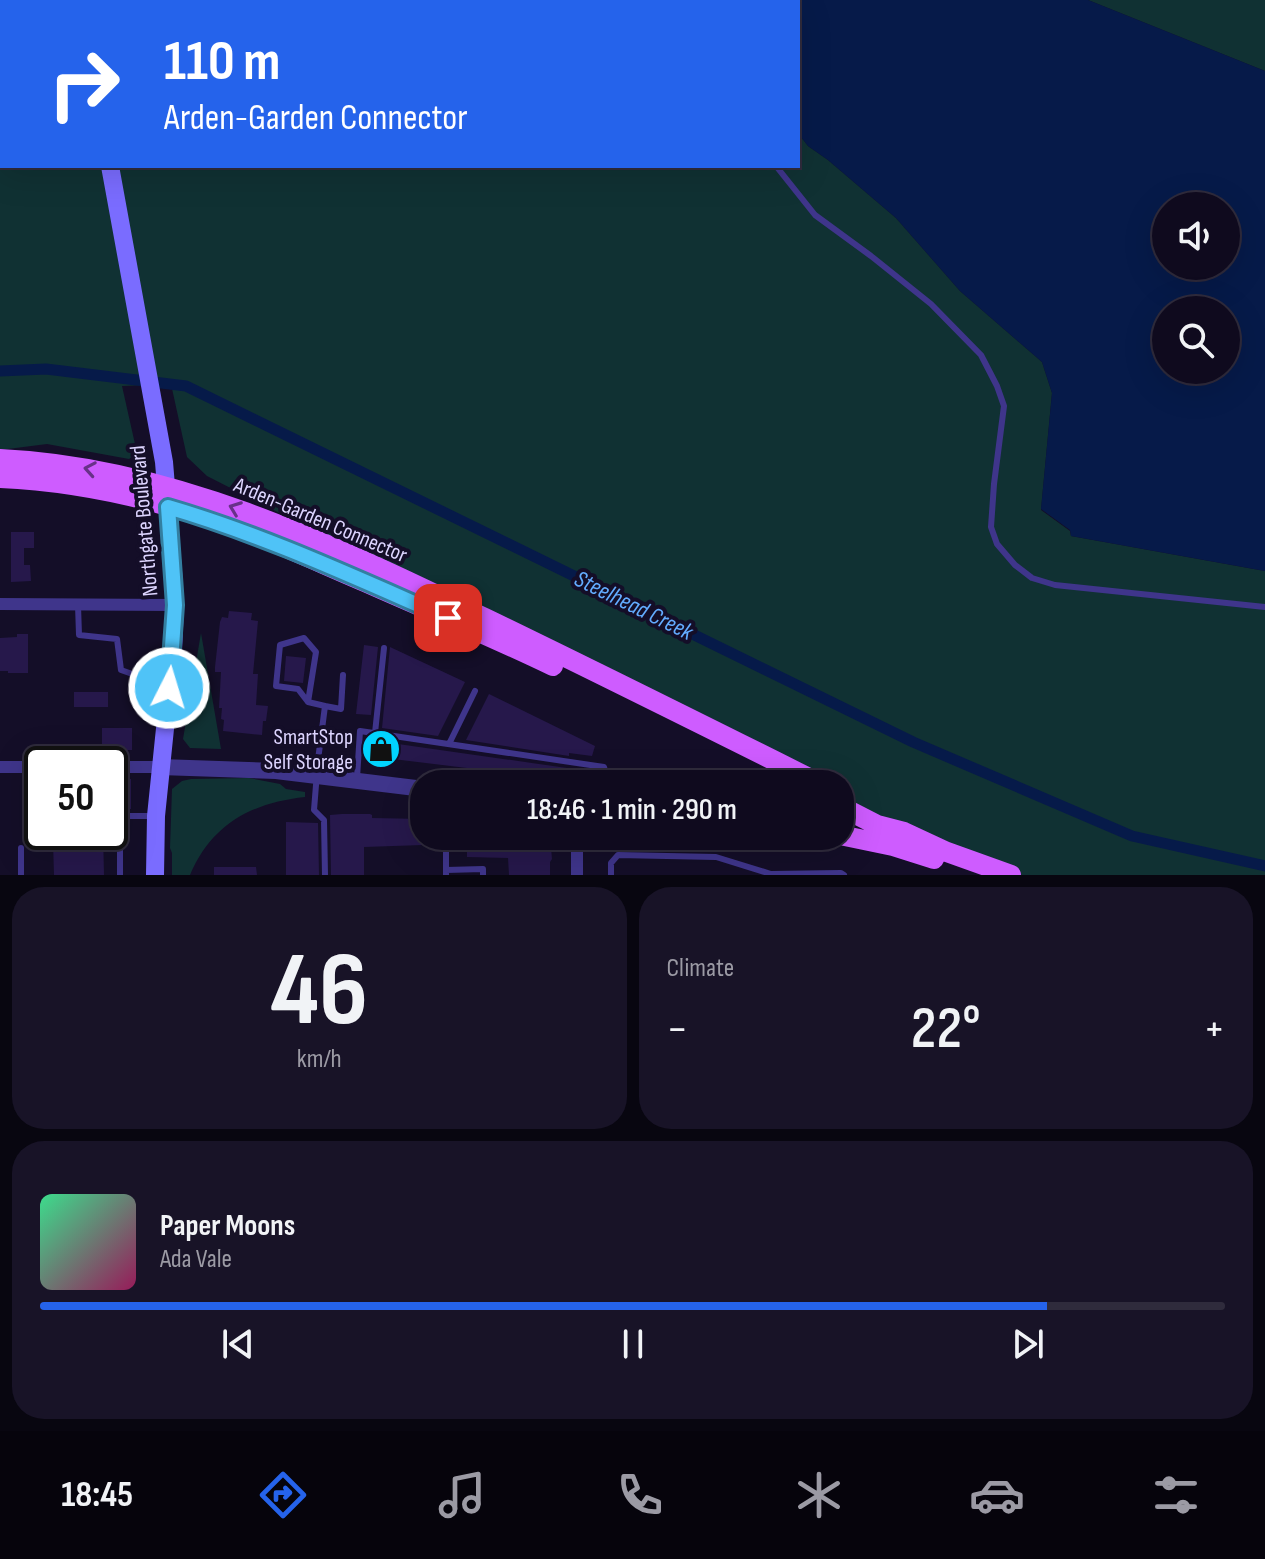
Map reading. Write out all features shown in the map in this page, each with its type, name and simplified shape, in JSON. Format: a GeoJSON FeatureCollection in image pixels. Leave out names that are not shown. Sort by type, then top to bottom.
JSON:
{"type":"FeatureCollection","features":[{"type":"Feature","properties":{"kind":"main road","name":"Northgate Boulevard"},"geometry":{"type":"LineString","coordinates":[[110,168],[162,455],[175,605],[156,816],[155,875]]}},
{"type":"Feature","properties":{"kind":"main road","name":"Arden-Garden Connector"},"geometry":{"type":"LineString","coordinates":[[0,459],[86,468],[167,496],[209,518],[476,630],[766,770]]}},
{"type":"Feature","properties":{"kind":"main road","name":"Arden-Garden Connector"},"geometry":{"type":"LineString","coordinates":[[0,478],[167,496],[242,510],[394,575],[793,770]]}},
{"type":"Feature","properties":{"kind":"main road"},"geometry":{"type":"LineString","coordinates":[[854,801],[885,816],[904,832]]}},
{"type":"Feature","properties":{"kind":"main road"},"geometry":{"type":"LineString","coordinates":[[854,813],[877,825],[904,832],[934,847],[1011,875]]}},
{"type":"Feature","properties":{"kind":"main road"},"geometry":{"type":"LineString","coordinates":[[854,838],[893,846],[950,864],[985,867]]}},
{"type":"Feature","properties":{"kind":"street"},"geometry":{"type":"LineString","coordinates":[[0,604],[175,605]]}},
{"type":"Feature","properties":{"kind":"street"},"geometry":{"type":"LineString","coordinates":[[0,767],[24,767]]}},
{"type":"Feature","properties":{"kind":"street"},"geometry":{"type":"LineString","coordinates":[[128,767],[261,770],[410,787]]}},
{"type":"Feature","properties":{"kind":"street"},"geometry":{"type":"LineString","coordinates":[[577,850],[577,875]]}},
{"type":"Feature","properties":{"kind":"lane"},"geometry":{"type":"LineString","coordinates":[[778,168],[815,215],[931,304],[981,355],[1004,406],[991,527],[997,544],[1015,565],[1032,578],[1055,585],[1265,607]]}},
{"type":"Feature","properties":{"kind":"lane"},"geometry":{"type":"LineString","coordinates":[[78,603],[79,635],[117,639],[121,670],[169,688]]}},
{"type":"Feature","properties":{"kind":"lane"},"geometry":{"type":"LineString","coordinates":[[308,702],[316,652],[304,638],[280,645],[276,686],[298,689],[308,702],[341,709],[343,675]]}},
{"type":"Feature","properties":{"kind":"lane"},"geometry":{"type":"LineString","coordinates":[[375,733],[384,648]]}},
{"type":"Feature","properties":{"kind":"lane"},"geometry":{"type":"LineString","coordinates":[[449,744],[475,691]]}},
{"type":"Feature","properties":{"kind":"lane"},"geometry":{"type":"LineString","coordinates":[[325,706],[314,810],[324,820],[325,875]]}},
{"type":"Feature","properties":{"kind":"lane"},"geometry":{"type":"LineString","coordinates":[[357,781],[360,731],[604,767],[605,770]]}},
{"type":"Feature","properties":{"kind":"lane"},"geometry":{"type":"LineString","coordinates":[[120,875],[120,816],[156,816]]}},
{"type":"Feature","properties":{"kind":"lane"},"geometry":{"type":"LineString","coordinates":[[21,848],[21,875]]}},
{"type":"Feature","properties":{"kind":"lane"},"geometry":{"type":"LineString","coordinates":[[446,850],[446,872],[483,869],[483,875]]}},
{"type":"Feature","properties":{"kind":"lane"},"geometry":{"type":"LineString","coordinates":[[611,875],[611,863],[618,855],[716,857],[771,874],[844,875]]}},
{"type":"Feature","properties":{"kind":"green space"},"geometry":{"type":"Polygon","coordinates":[[[1088,0],[1265,0],[1265,71],[1088,0]]]}},
{"type":"Feature","properties":{"kind":"green space"},"geometry":{"type":"Polygon","coordinates":[[[800,136],[808,146],[896,218],[960,291],[1042,362],[1052,393],[1041,510],[1070,531],[1071,536],[1265,571],[1265,875],[1020,875],[854,805],[854,770],[784,770],[207,476],[187,457],[171,384],[122,386],[137,453],[129,459],[47,444],[0,450],[0,168],[800,168],[800,136]]]}},
{"type":"Feature","properties":{"kind":"green space"},"geometry":{"type":"Polygon","coordinates":[[[201,633],[221,749],[190,748],[183,739],[201,633]]]}},
{"type":"Feature","properties":{"kind":"green space"},"geometry":{"type":"Polygon","coordinates":[[[249,778],[305,792],[305,797],[267,805],[236,819],[210,842],[190,875],[172,875],[172,789],[182,781],[191,779],[249,778]]]}},
{"type":"Feature","properties":{"kind":"water"},"geometry":{"type":"Polygon","coordinates":[[[800,0],[1088,0],[1265,71],[1265,571],[1071,536],[1070,530],[1041,509],[1052,393],[1042,362],[960,291],[896,218],[808,146],[800,136],[800,0]]]}},
{"type":"Feature","properties":{"kind":"building"},"geometry":{"type":"Polygon","coordinates":[[[11,532],[34,532],[34,548],[24,548],[24,565],[30,565],[31,581],[11,582],[11,532]]]}},
{"type":"Feature","properties":{"kind":"building"},"geometry":{"type":"Polygon","coordinates":[[[229,611],[252,613],[251,620],[258,621],[253,674],[258,674],[256,705],[268,706],[262,735],[223,731],[222,708],[219,708],[221,672],[215,672],[215,667],[220,622],[222,617],[228,618],[229,611]]]}},
{"type":"Feature","properties":{"kind":"building"},"geometry":{"type":"Polygon","coordinates":[[[17,634],[28,634],[28,673],[0,671],[0,638],[17,637],[17,634]]]}},
{"type":"Feature","properties":{"kind":"building"},"geometry":{"type":"Polygon","coordinates":[[[364,645],[378,647],[371,715],[356,714],[364,645]]]}},
{"type":"Feature","properties":{"kind":"building"},"geometry":{"type":"Polygon","coordinates":[[[390,647],[465,682],[438,736],[382,728],[390,647]]]}},
{"type":"Feature","properties":{"kind":"building"},"geometry":{"type":"Polygon","coordinates":[[[286,656],[306,658],[303,683],[284,681],[286,656]]]}},
{"type":"Feature","properties":{"kind":"building"},"geometry":{"type":"Polygon","coordinates":[[[74,692],[108,692],[108,707],[74,707],[74,692]]]}},
{"type":"Feature","properties":{"kind":"building"},"geometry":{"type":"Polygon","coordinates":[[[489,694],[595,746],[592,756],[569,753],[569,756],[466,740],[489,694]]]}},
{"type":"Feature","properties":{"kind":"building"},"geometry":{"type":"Polygon","coordinates":[[[102,728],[132,728],[132,750],[128,750],[128,746],[102,746],[102,728]]]}},
{"type":"Feature","properties":{"kind":"building"},"geometry":{"type":"Polygon","coordinates":[[[370,740],[567,768],[484,770],[368,756],[370,740]]]}},
{"type":"Feature","properties":{"kind":"building"},"geometry":{"type":"Polygon","coordinates":[[[128,779],[131,779],[131,809],[128,809],[128,779]]]}},
{"type":"Feature","properties":{"kind":"building"},"geometry":{"type":"Polygon","coordinates":[[[370,814],[372,818],[410,819],[410,845],[364,847],[364,875],[331,875],[330,815],[370,814]]]}},
{"type":"Feature","properties":{"kind":"building"},"geometry":{"type":"Polygon","coordinates":[[[286,822],[318,823],[319,875],[286,875],[286,822]]]}},
{"type":"Feature","properties":{"kind":"building"},"geometry":{"type":"Polygon","coordinates":[[[53,850],[103,850],[104,875],[54,875],[53,850]]]}},
{"type":"Feature","properties":{"kind":"building"},"geometry":{"type":"Polygon","coordinates":[[[467,850],[551,850],[552,859],[550,875],[509,875],[508,858],[467,857],[467,850]]]}},
{"type":"Feature","properties":{"kind":"building"},"geometry":{"type":"Polygon","coordinates":[[[214,867],[256,867],[257,875],[214,875],[214,867]]]}},
{"type":"Feature","properties":{"kind":"waterway","name":"Steelhead Creek"},"geometry":{"type":"LineString","coordinates":[[0,371],[46,369],[186,386],[913,742],[1132,836],[1265,866]]}},
{"type":"Feature","properties":{"kind":"place","name":"SmartStop Self Storage"},"geometry":{"type":"Point","coordinates":[381,749]}},
{"type":"Feature","properties":{"kind":"route"},"geometry":{"type":"LineString","coordinates":[[169,688],[175,605],[168,507],[251,534],[448,618]]}}]}
